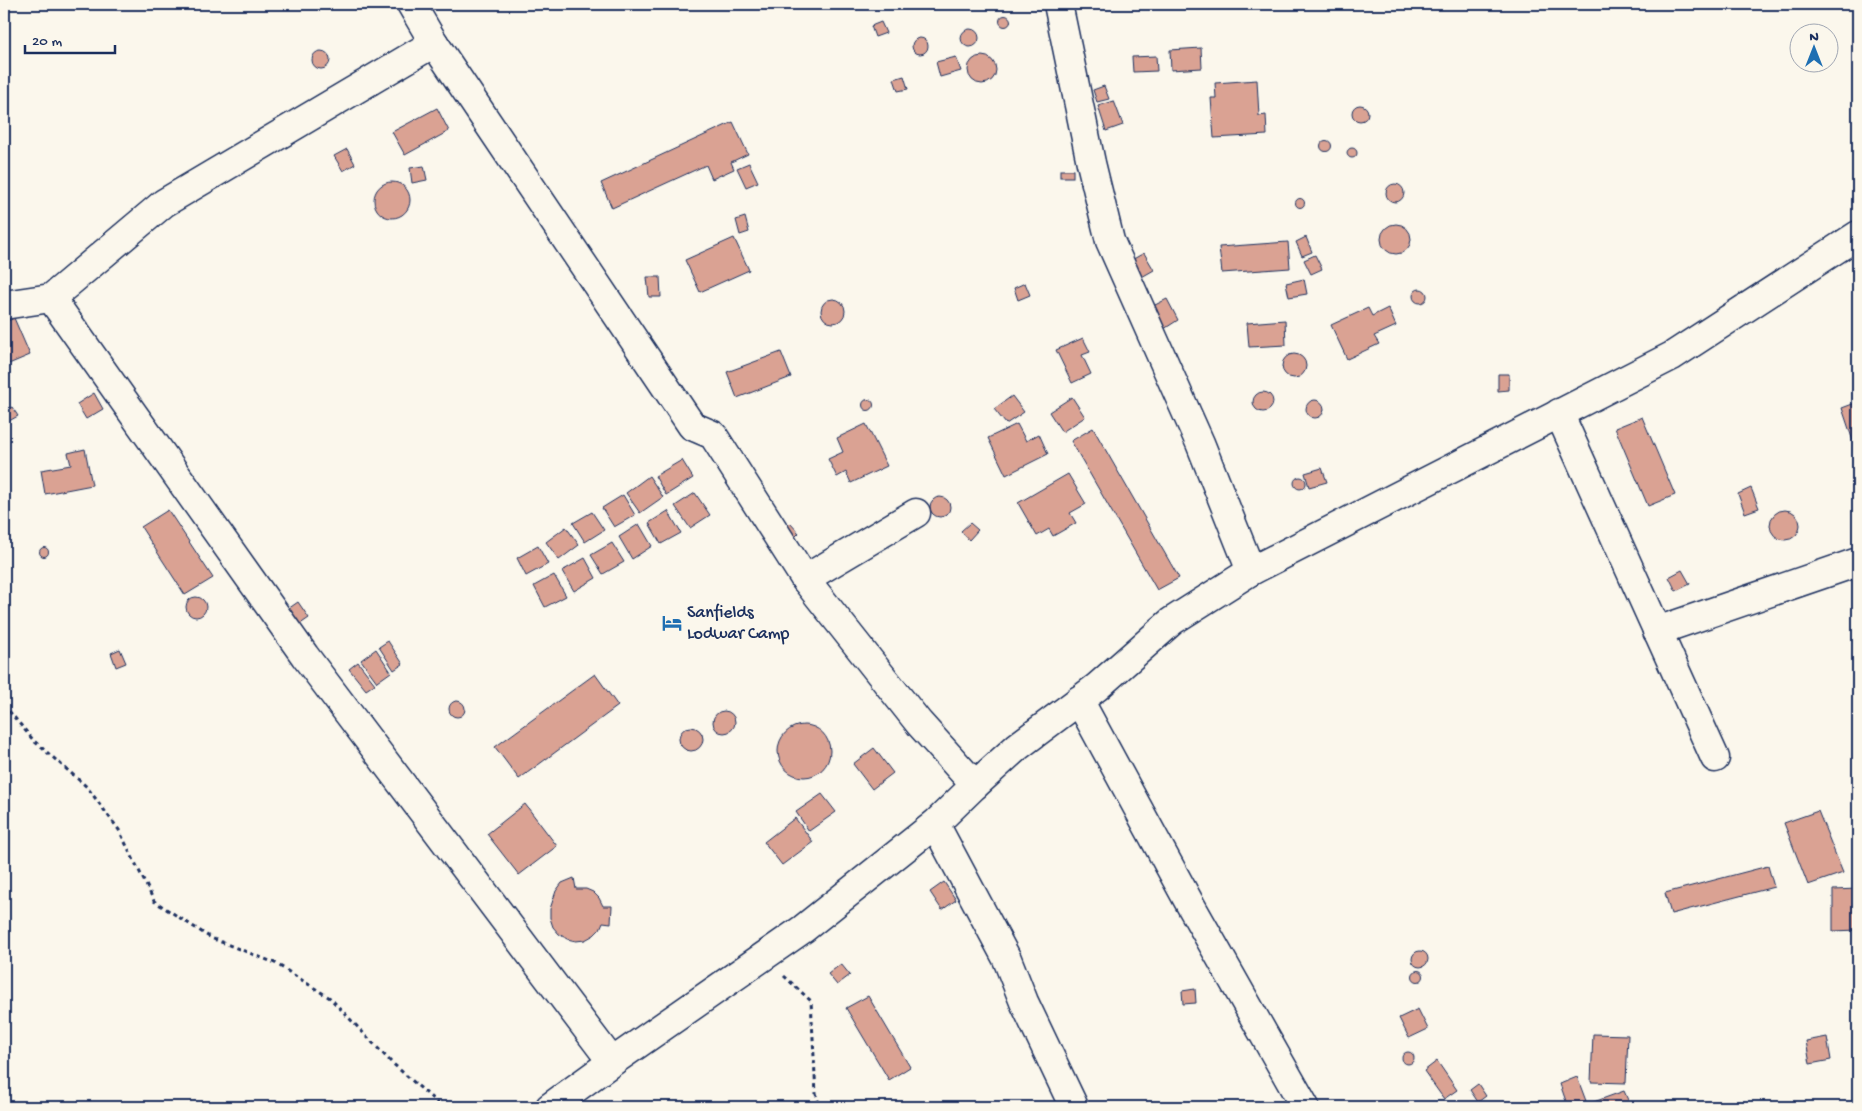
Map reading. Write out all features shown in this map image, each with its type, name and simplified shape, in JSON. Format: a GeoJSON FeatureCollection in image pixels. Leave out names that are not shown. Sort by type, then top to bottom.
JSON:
{"type":"FeatureCollection","features":[{"type":"Feature","properties":{"kind":"street"},"geometry":{"type":"LineString","coordinates":[[411,4],[434,43],[692,426],[713,435],[805,579],[919,723],[975,785]]}},
{"type":"Feature","properties":{"kind":"street"},"geometry":{"type":"LineString","coordinates":[[1058,4],[1091,163],[1110,241],[1200,443],[1251,571]]}},
{"type":"Feature","properties":{"kind":"street"},"geometry":{"type":"LineString","coordinates":[[4,305],[51,298],[164,203],[434,43]]}},
{"type":"Feature","properties":{"kind":"street"},"geometry":{"type":"LineString","coordinates":[[550,1107],[817,918],[935,824],[1017,748],[1097,686],[1172,621],[1251,571],[1672,356],[1858,235]]}},
{"type":"Feature","properties":{"kind":"street"},"geometry":{"type":"LineString","coordinates":[[51,298],[305,656],[612,1062]]}},
{"type":"Feature","properties":{"kind":"street"},"geometry":{"type":"LineString","coordinates":[[1558,414],[1715,758]]}},
{"type":"Feature","properties":{"kind":"street"},"geometry":{"type":"LineString","coordinates":[[805,579],[916,513]]}},
{"type":"Feature","properties":{"kind":"street"},"geometry":{"type":"LineString","coordinates":[[1657,630],[1858,562]]}},
{"type":"Feature","properties":{"kind":"street"},"geometry":{"type":"LineString","coordinates":[[1079,700],[1190,904],[1305,1107]]}},
{"type":"Feature","properties":{"kind":"street"},"geometry":{"type":"LineString","coordinates":[[935,824],[1007,958],[1024,1002],[1074,1107]]}},
{"type":"Feature","properties":{"kind":"path"},"geometry":{"type":"LineString","coordinates":[[4,705],[34,740],[87,787],[118,830],[154,901],[211,938],[275,963],[330,998],[391,1062],[442,1107]]}},
{"type":"Feature","properties":{"kind":"path"},"geometry":{"type":"LineString","coordinates":[[763,958],[811,1001],[816,1094],[820,1107]]}},
{"type":"Feature","properties":{"kind":"building"},"geometry":{"type":"Polygon","coordinates":[[[1005,15],[1011,21],[1005,27],[999,21],[1005,15]]]}},
{"type":"Feature","properties":{"kind":"building"},"geometry":{"type":"Polygon","coordinates":[[[881,22],[886,33],[875,37],[871,26],[881,22]]]}},
{"type":"Feature","properties":{"kind":"building"},"geometry":{"type":"Polygon","coordinates":[[[966,29],[974,29],[979,34],[977,45],[966,47],[961,42],[961,34],[966,29]]]}},
{"type":"Feature","properties":{"kind":"building"},"geometry":{"type":"Polygon","coordinates":[[[920,38],[926,40],[928,46],[926,52],[920,54],[914,52],[912,46],[914,40],[920,38]]]}},
{"type":"Feature","properties":{"kind":"building"},"geometry":{"type":"Polygon","coordinates":[[[1201,48],[1202,68],[1171,70],[1170,50],[1201,48]]]}},
{"type":"Feature","properties":{"kind":"building"},"geometry":{"type":"Polygon","coordinates":[[[321,51],[327,54],[330,60],[327,66],[321,69],[315,66],[312,60],[315,54],[321,51]]]}},
{"type":"Feature","properties":{"kind":"building"},"geometry":{"type":"Polygon","coordinates":[[[982,56],[992,60],[996,70],[992,80],[982,84],[972,80],[968,70],[972,60],[982,56]]]}},
{"type":"Feature","properties":{"kind":"building"},"geometry":{"type":"Polygon","coordinates":[[[1156,56],[1157,71],[1133,72],[1132,57],[1156,56]]]}},
{"type":"Feature","properties":{"kind":"building"},"geometry":{"type":"Polygon","coordinates":[[[956,57],[961,71],[940,77],[936,62],[956,57]]]}},
{"type":"Feature","properties":{"kind":"building"},"geometry":{"type":"Polygon","coordinates":[[[904,76],[908,89],[898,91],[894,79],[904,76]]]}},
{"type":"Feature","properties":{"kind":"building"},"geometry":{"type":"Polygon","coordinates":[[[1257,80],[1259,116],[1266,115],[1267,135],[1214,138],[1211,98],[1216,98],[1215,83],[1257,80]]]}},
{"type":"Feature","properties":{"kind":"building"},"geometry":{"type":"Polygon","coordinates":[[[1104,86],[1109,99],[1097,102],[1093,90],[1104,86]]]}},
{"type":"Feature","properties":{"kind":"building"},"geometry":{"type":"Polygon","coordinates":[[[1114,101],[1123,125],[1106,131],[1098,106],[1114,101]]]}},
{"type":"Feature","properties":{"kind":"building"},"geometry":{"type":"Polygon","coordinates":[[[1360,105],[1366,107],[1368,113],[1366,119],[1360,121],[1354,119],[1352,113],[1354,107],[1360,105]]]}},
{"type":"Feature","properties":{"kind":"building"},"geometry":{"type":"Polygon","coordinates":[[[437,108],[449,131],[405,155],[392,132],[437,108]]]}},
{"type":"Feature","properties":{"kind":"building"},"geometry":{"type":"Polygon","coordinates":[[[733,122],[748,154],[731,162],[734,169],[712,179],[706,165],[612,208],[601,183],[733,122]]]}},
{"type":"Feature","properties":{"kind":"building"},"geometry":{"type":"Polygon","coordinates":[[[1324,141],[1328,141],[1331,146],[1330,150],[1324,151],[1321,148],[1321,144],[1324,141]]]}},
{"type":"Feature","properties":{"kind":"building"},"geometry":{"type":"Polygon","coordinates":[[[1350,148],[1354,148],[1357,153],[1356,157],[1350,158],[1347,155],[1347,151],[1350,148]]]}},
{"type":"Feature","properties":{"kind":"building"},"geometry":{"type":"Polygon","coordinates":[[[347,149],[355,164],[343,171],[334,156],[347,149]]]}},
{"type":"Feature","properties":{"kind":"building"},"geometry":{"type":"Polygon","coordinates":[[[749,163],[758,182],[746,187],[737,168],[749,163]]]}},
{"type":"Feature","properties":{"kind":"building"},"geometry":{"type":"Polygon","coordinates":[[[424,166],[427,180],[412,183],[410,168],[424,166]]]}},
{"type":"Feature","properties":{"kind":"building"},"geometry":{"type":"Polygon","coordinates":[[[1060,170],[1073,170],[1073,177],[1060,177],[1060,170]]]}},
{"type":"Feature","properties":{"kind":"building"},"geometry":{"type":"Polygon","coordinates":[[[392,182],[399,183],[405,187],[409,193],[409,207],[405,213],[399,217],[392,218],[385,217],[379,213],[375,207],[374,200],[375,193],[379,187],[385,183],[392,182]]]}},
{"type":"Feature","properties":{"kind":"building"},"geometry":{"type":"Polygon","coordinates":[[[1395,184],[1401,187],[1404,193],[1401,199],[1395,202],[1389,199],[1386,193],[1389,187],[1395,184]]]}},
{"type":"Feature","properties":{"kind":"building"},"geometry":{"type":"Polygon","coordinates":[[[1300,198],[1305,203],[1300,208],[1295,203],[1300,198]]]}},
{"type":"Feature","properties":{"kind":"building"},"geometry":{"type":"Polygon","coordinates":[[[745,217],[749,232],[740,235],[736,220],[745,217]]]}},
{"type":"Feature","properties":{"kind":"building"},"geometry":{"type":"Polygon","coordinates":[[[1396,224],[1406,229],[1411,239],[1406,249],[1396,254],[1386,249],[1381,239],[1386,229],[1396,224]]]}},
{"type":"Feature","properties":{"kind":"building"},"geometry":{"type":"Polygon","coordinates":[[[1306,237],[1312,252],[1302,256],[1296,242],[1306,237]]]}},
{"type":"Feature","properties":{"kind":"building"},"geometry":{"type":"Polygon","coordinates":[[[734,238],[749,270],[700,292],[685,260],[734,238]]]}},
{"type":"Feature","properties":{"kind":"building"},"geometry":{"type":"Polygon","coordinates":[[[1288,242],[1290,268],[1222,273],[1219,247],[1288,242]]]}},
{"type":"Feature","properties":{"kind":"building"},"geometry":{"type":"Polygon","coordinates":[[[1144,253],[1154,270],[1140,278],[1130,261],[1144,253]]]}},
{"type":"Feature","properties":{"kind":"building"},"geometry":{"type":"Polygon","coordinates":[[[1315,255],[1322,269],[1311,274],[1304,260],[1315,255]]]}},
{"type":"Feature","properties":{"kind":"building"},"geometry":{"type":"Polygon","coordinates":[[[647,277],[660,277],[661,297],[649,297],[647,277]]]}},
{"type":"Feature","properties":{"kind":"building"},"geometry":{"type":"Polygon","coordinates":[[[1304,279],[1307,294],[1289,297],[1286,283],[1304,279]]]}},
{"type":"Feature","properties":{"kind":"building"},"geometry":{"type":"Polygon","coordinates":[[[1025,283],[1030,295],[1018,300],[1014,288],[1025,283]]]}},
{"type":"Feature","properties":{"kind":"building"},"geometry":{"type":"Polygon","coordinates":[[[1420,289],[1425,291],[1427,296],[1425,301],[1420,303],[1415,301],[1413,296],[1415,291],[1420,289]]]}},
{"type":"Feature","properties":{"kind":"building"},"geometry":{"type":"Polygon","coordinates":[[[833,299],[842,302],[845,311],[842,320],[833,323],[824,320],[821,311],[824,302],[833,299]]]}},
{"type":"Feature","properties":{"kind":"building"},"geometry":{"type":"Polygon","coordinates":[[[1167,299],[1178,320],[1164,329],[1151,307],[1167,299]]]}},
{"type":"Feature","properties":{"kind":"building"},"geometry":{"type":"Polygon","coordinates":[[[1368,308],[1372,316],[1388,308],[1396,326],[1374,336],[1379,344],[1347,359],[1331,325],[1368,308]]]}},
{"type":"Feature","properties":{"kind":"building"},"geometry":{"type":"Polygon","coordinates":[[[14,318],[30,355],[4,366],[4,323],[14,318]]]}},
{"type":"Feature","properties":{"kind":"building"},"geometry":{"type":"Polygon","coordinates":[[[1285,320],[1286,345],[1249,347],[1247,323],[1285,320]]]}},
{"type":"Feature","properties":{"kind":"building"},"geometry":{"type":"Polygon","coordinates":[[[1083,338],[1090,352],[1082,355],[1091,374],[1072,383],[1056,350],[1083,338]]]}},
{"type":"Feature","properties":{"kind":"building"},"geometry":{"type":"Polygon","coordinates":[[[781,352],[791,377],[737,398],[727,372],[781,352]]]}},
{"type":"Feature","properties":{"kind":"building"},"geometry":{"type":"Polygon","coordinates":[[[1294,354],[1303,357],[1306,366],[1303,375],[1294,378],[1285,375],[1282,366],[1285,357],[1294,354]]]}},
{"type":"Feature","properties":{"kind":"building"},"geometry":{"type":"Polygon","coordinates":[[[1498,374],[1509,374],[1509,390],[1498,391],[1498,374]]]}},
{"type":"Feature","properties":{"kind":"building"},"geometry":{"type":"Polygon","coordinates":[[[1263,392],[1270,395],[1273,402],[1270,409],[1263,412],[1256,409],[1253,402],[1256,395],[1263,392]]]}},
{"type":"Feature","properties":{"kind":"building"},"geometry":{"type":"Polygon","coordinates":[[[94,393],[103,409],[86,419],[77,404],[94,393]]]}},
{"type":"Feature","properties":{"kind":"building"},"geometry":{"type":"Polygon","coordinates":[[[1012,396],[1024,412],[1006,424],[994,409],[1012,396]]]}},
{"type":"Feature","properties":{"kind":"building"},"geometry":{"type":"Polygon","coordinates":[[[1072,397],[1085,417],[1062,432],[1049,412],[1072,397]]]}},
{"type":"Feature","properties":{"kind":"building"},"geometry":{"type":"Polygon","coordinates":[[[866,400],[870,400],[873,405],[872,409],[866,410],[863,407],[863,403],[866,400]]]}},
{"type":"Feature","properties":{"kind":"building"},"geometry":{"type":"Polygon","coordinates":[[[1315,400],[1321,403],[1324,409],[1321,415],[1315,418],[1309,415],[1306,409],[1309,403],[1315,400]]]}},
{"type":"Feature","properties":{"kind":"building"},"geometry":{"type":"Polygon","coordinates":[[[1858,402],[1858,456],[1842,408],[1858,402]]]}},
{"type":"Feature","properties":{"kind":"building"},"geometry":{"type":"Polygon","coordinates":[[[12,407],[18,416],[9,421],[4,411],[12,407]]]}},
{"type":"Feature","properties":{"kind":"building"},"geometry":{"type":"Polygon","coordinates":[[[1642,417],[1675,495],[1648,506],[1615,428],[1642,417]]]}},
{"type":"Feature","properties":{"kind":"building"},"geometry":{"type":"Polygon","coordinates":[[[866,424],[887,466],[851,483],[846,472],[837,477],[828,459],[843,452],[837,438],[866,424]]]}},
{"type":"Feature","properties":{"kind":"building"},"geometry":{"type":"Polygon","coordinates":[[[1017,424],[1026,441],[1039,434],[1048,454],[1006,475],[988,438],[1017,424]]]}},
{"type":"Feature","properties":{"kind":"building"},"geometry":{"type":"Polygon","coordinates":[[[1093,428],[1179,578],[1157,590],[1071,441],[1093,428]]]}},
{"type":"Feature","properties":{"kind":"building"},"geometry":{"type":"Polygon","coordinates":[[[85,449],[92,485],[45,494],[41,470],[71,465],[68,453],[85,449]]]}},
{"type":"Feature","properties":{"kind":"building"},"geometry":{"type":"Polygon","coordinates":[[[682,460],[693,478],[666,495],[655,476],[682,460]]]}},
{"type":"Feature","properties":{"kind":"building"},"geometry":{"type":"Polygon","coordinates":[[[1322,468],[1327,482],[1309,487],[1305,473],[1322,468]]]}},
{"type":"Feature","properties":{"kind":"building"},"geometry":{"type":"Polygon","coordinates":[[[1068,474],[1086,504],[1070,513],[1076,523],[1053,536],[1049,529],[1037,536],[1018,503],[1068,474]]]}},
{"type":"Feature","properties":{"kind":"building"},"geometry":{"type":"Polygon","coordinates":[[[649,476],[663,497],[640,513],[626,493],[649,476]]]}},
{"type":"Feature","properties":{"kind":"building"},"geometry":{"type":"Polygon","coordinates":[[[1300,477],[1306,483],[1300,489],[1294,483],[1300,477]]]}},
{"type":"Feature","properties":{"kind":"building"},"geometry":{"type":"Polygon","coordinates":[[[1751,488],[1759,508],[1745,513],[1738,494],[1751,488]]]}},
{"type":"Feature","properties":{"kind":"building"},"geometry":{"type":"Polygon","coordinates":[[[695,493],[710,515],[690,528],[675,506],[695,493]]]}},
{"type":"Feature","properties":{"kind":"building"},"geometry":{"type":"Polygon","coordinates":[[[623,495],[635,515],[614,527],[602,508],[623,495]]]}},
{"type":"Feature","properties":{"kind":"building"},"geometry":{"type":"Polygon","coordinates":[[[940,497],[947,500],[950,507],[947,514],[940,517],[933,514],[930,507],[933,500],[940,497]]]}},
{"type":"Feature","properties":{"kind":"building"},"geometry":{"type":"Polygon","coordinates":[[[168,510],[213,578],[185,595],[141,527],[168,510]]]}},
{"type":"Feature","properties":{"kind":"building"},"geometry":{"type":"Polygon","coordinates":[[[1785,510],[1791,511],[1799,519],[1799,531],[1791,539],[1785,540],[1779,539],[1771,531],[1770,525],[1771,519],[1779,511],[1785,510]]]}},
{"type":"Feature","properties":{"kind":"building"},"geometry":{"type":"Polygon","coordinates":[[[668,511],[681,533],[661,544],[649,523],[668,511]]]}},
{"type":"Feature","properties":{"kind":"building"},"geometry":{"type":"Polygon","coordinates":[[[592,512],[604,530],[585,542],[573,523],[592,512]]]}},
{"type":"Feature","properties":{"kind":"building"},"geometry":{"type":"Polygon","coordinates":[[[790,523],[799,533],[792,540],[783,530],[790,523]]]}},
{"type":"Feature","properties":{"kind":"building"},"geometry":{"type":"Polygon","coordinates":[[[970,523],[978,530],[969,540],[961,531],[970,523]]]}},
{"type":"Feature","properties":{"kind":"building"},"geometry":{"type":"Polygon","coordinates":[[[639,524],[652,546],[632,559],[619,537],[639,524]]]}},
{"type":"Feature","properties":{"kind":"building"},"geometry":{"type":"Polygon","coordinates":[[[566,527],[579,545],[559,560],[546,542],[566,527]]]}},
{"type":"Feature","properties":{"kind":"building"},"geometry":{"type":"Polygon","coordinates":[[[612,543],[624,562],[603,574],[591,555],[612,543]]]}},
{"type":"Feature","properties":{"kind":"building"},"geometry":{"type":"Polygon","coordinates":[[[538,546],[548,564],[526,576],[517,558],[538,546]]]}},
{"type":"Feature","properties":{"kind":"building"},"geometry":{"type":"Polygon","coordinates":[[[44,547],[49,552],[44,557],[39,552],[44,547]]]}},
{"type":"Feature","properties":{"kind":"building"},"geometry":{"type":"Polygon","coordinates":[[[585,558],[596,578],[574,591],[562,571],[585,558]]]}},
{"type":"Feature","properties":{"kind":"building"},"geometry":{"type":"Polygon","coordinates":[[[1682,570],[1690,584],[1676,591],[1669,577],[1682,570]]]}},
{"type":"Feature","properties":{"kind":"building"},"geometry":{"type":"Polygon","coordinates":[[[554,575],[566,596],[545,607],[534,586],[554,575]]]}},
{"type":"Feature","properties":{"kind":"building"},"geometry":{"type":"Polygon","coordinates":[[[196,597],[203,600],[206,607],[203,614],[196,617],[189,614],[186,607],[189,600],[196,597]]]}},
{"type":"Feature","properties":{"kind":"building"},"geometry":{"type":"Polygon","coordinates":[[[298,602],[309,618],[296,627],[285,611],[298,602]]]}},
{"type":"Feature","properties":{"kind":"building"},"geometry":{"type":"Polygon","coordinates":[[[388,641],[403,664],[394,670],[379,647],[388,641]]]}},
{"type":"Feature","properties":{"kind":"building"},"geometry":{"type":"Polygon","coordinates":[[[120,649],[126,663],[116,667],[111,653],[120,649]]]}},
{"type":"Feature","properties":{"kind":"building"},"geometry":{"type":"Polygon","coordinates":[[[376,649],[391,672],[377,682],[361,660],[376,649]]]}},
{"type":"Feature","properties":{"kind":"building"},"geometry":{"type":"Polygon","coordinates":[[[358,662],[375,684],[366,690],[349,669],[358,662]]]}},
{"type":"Feature","properties":{"kind":"building"},"geometry":{"type":"Polygon","coordinates":[[[595,674],[618,706],[519,779],[495,747],[595,674]]]}},
{"type":"Feature","properties":{"kind":"building"},"geometry":{"type":"Polygon","coordinates":[[[457,701],[465,709],[457,717],[449,709],[457,701]]]}},
{"type":"Feature","properties":{"kind":"building"},"geometry":{"type":"Polygon","coordinates":[[[724,711],[732,714],[735,722],[732,730],[724,733],[716,730],[713,722],[716,714],[724,711]]]}},
{"type":"Feature","properties":{"kind":"building"},"geometry":{"type":"Polygon","coordinates":[[[799,725],[809,725],[819,729],[826,736],[830,751],[826,766],[819,773],[809,777],[799,777],[789,773],[782,766],[778,756],[778,746],[782,736],[789,729],[799,725]]]}},
{"type":"Feature","properties":{"kind":"building"},"geometry":{"type":"Polygon","coordinates":[[[691,727],[700,730],[703,739],[700,748],[691,751],[682,748],[679,739],[682,730],[691,727]]]}},
{"type":"Feature","properties":{"kind":"building"},"geometry":{"type":"Polygon","coordinates":[[[874,748],[893,773],[872,789],[853,764],[874,748]]]}},
{"type":"Feature","properties":{"kind":"building"},"geometry":{"type":"Polygon","coordinates":[[[822,794],[836,812],[809,831],[796,812],[822,794]]]}},
{"type":"Feature","properties":{"kind":"building"},"geometry":{"type":"Polygon","coordinates":[[[525,804],[557,846],[519,875],[487,834],[525,804]]]}},
{"type":"Feature","properties":{"kind":"building"},"geometry":{"type":"Polygon","coordinates":[[[1818,811],[1843,873],[1808,885],[1784,823],[1818,811]]]}},
{"type":"Feature","properties":{"kind":"building"},"geometry":{"type":"Polygon","coordinates":[[[795,818],[813,842],[782,865],[764,842],[795,818]]]}},
{"type":"Feature","properties":{"kind":"building"},"geometry":{"type":"Polygon","coordinates":[[[1768,866],[1774,887],[1671,914],[1665,893],[1768,866]]]}},
{"type":"Feature","properties":{"kind":"building"},"geometry":{"type":"Polygon","coordinates":[[[574,878],[576,889],[586,889],[593,892],[603,906],[612,906],[611,923],[603,922],[600,929],[594,935],[585,940],[576,941],[567,939],[559,934],[553,927],[550,918],[550,909],[556,891],[562,883],[574,878]]]}},
{"type":"Feature","properties":{"kind":"building"},"geometry":{"type":"Polygon","coordinates":[[[944,882],[956,900],[942,910],[930,892],[944,882]]]}},
{"type":"Feature","properties":{"kind":"building"},"geometry":{"type":"Polygon","coordinates":[[[1858,889],[1858,930],[1833,931],[1833,890],[1858,889]]]}},
{"type":"Feature","properties":{"kind":"building"},"geometry":{"type":"Polygon","coordinates":[[[1420,951],[1428,959],[1420,967],[1412,959],[1420,951]]]}},
{"type":"Feature","properties":{"kind":"building"},"geometry":{"type":"Polygon","coordinates":[[[841,964],[850,975],[837,985],[828,974],[841,964]]]}},
{"type":"Feature","properties":{"kind":"building"},"geometry":{"type":"Polygon","coordinates":[[[1416,971],[1420,971],[1423,976],[1422,980],[1416,981],[1413,978],[1413,974],[1416,971]]]}},
{"type":"Feature","properties":{"kind":"building"},"geometry":{"type":"Polygon","coordinates":[[[1195,989],[1196,1003],[1183,1004],[1182,991],[1195,989]]]}},
{"type":"Feature","properties":{"kind":"building"},"geometry":{"type":"Polygon","coordinates":[[[868,996],[910,1067],[889,1080],[846,1008],[868,996]]]}},
{"type":"Feature","properties":{"kind":"building"},"geometry":{"type":"Polygon","coordinates":[[[1418,1009],[1428,1029],[1409,1038],[1399,1018],[1418,1009]]]}},
{"type":"Feature","properties":{"kind":"building"},"geometry":{"type":"Polygon","coordinates":[[[1593,1034],[1628,1035],[1626,1083],[1591,1082],[1593,1034]]]}},
{"type":"Feature","properties":{"kind":"building"},"geometry":{"type":"Polygon","coordinates":[[[1827,1037],[1831,1060],[1810,1064],[1806,1041],[1827,1037]]]}},
{"type":"Feature","properties":{"kind":"building"},"geometry":{"type":"Polygon","coordinates":[[[1408,1052],[1414,1058],[1408,1064],[1402,1058],[1408,1052]]]}},
{"type":"Feature","properties":{"kind":"building"},"geometry":{"type":"Polygon","coordinates":[[[1437,1061],[1457,1090],[1444,1099],[1424,1071],[1437,1061]]]}},
{"type":"Feature","properties":{"kind":"building"},"geometry":{"type":"Polygon","coordinates":[[[1577,1077],[1586,1101],[1568,1107],[1560,1084],[1577,1077]]]}},
{"type":"Feature","properties":{"kind":"building"},"geometry":{"type":"Polygon","coordinates":[[[1478,1084],[1486,1096],[1478,1102],[1470,1090],[1478,1084]]]}},
{"type":"Feature","properties":{"kind":"building"},"geometry":{"type":"Polygon","coordinates":[[[1624,1091],[1631,1107],[1592,1107],[1591,1103],[1624,1091]]]}},
{"type":"Feature","properties":{"kind":"place","name":"Sanfields Lodwar Camp"},"geometry":{"type":"Point","coordinates":[672,623]}}]}
